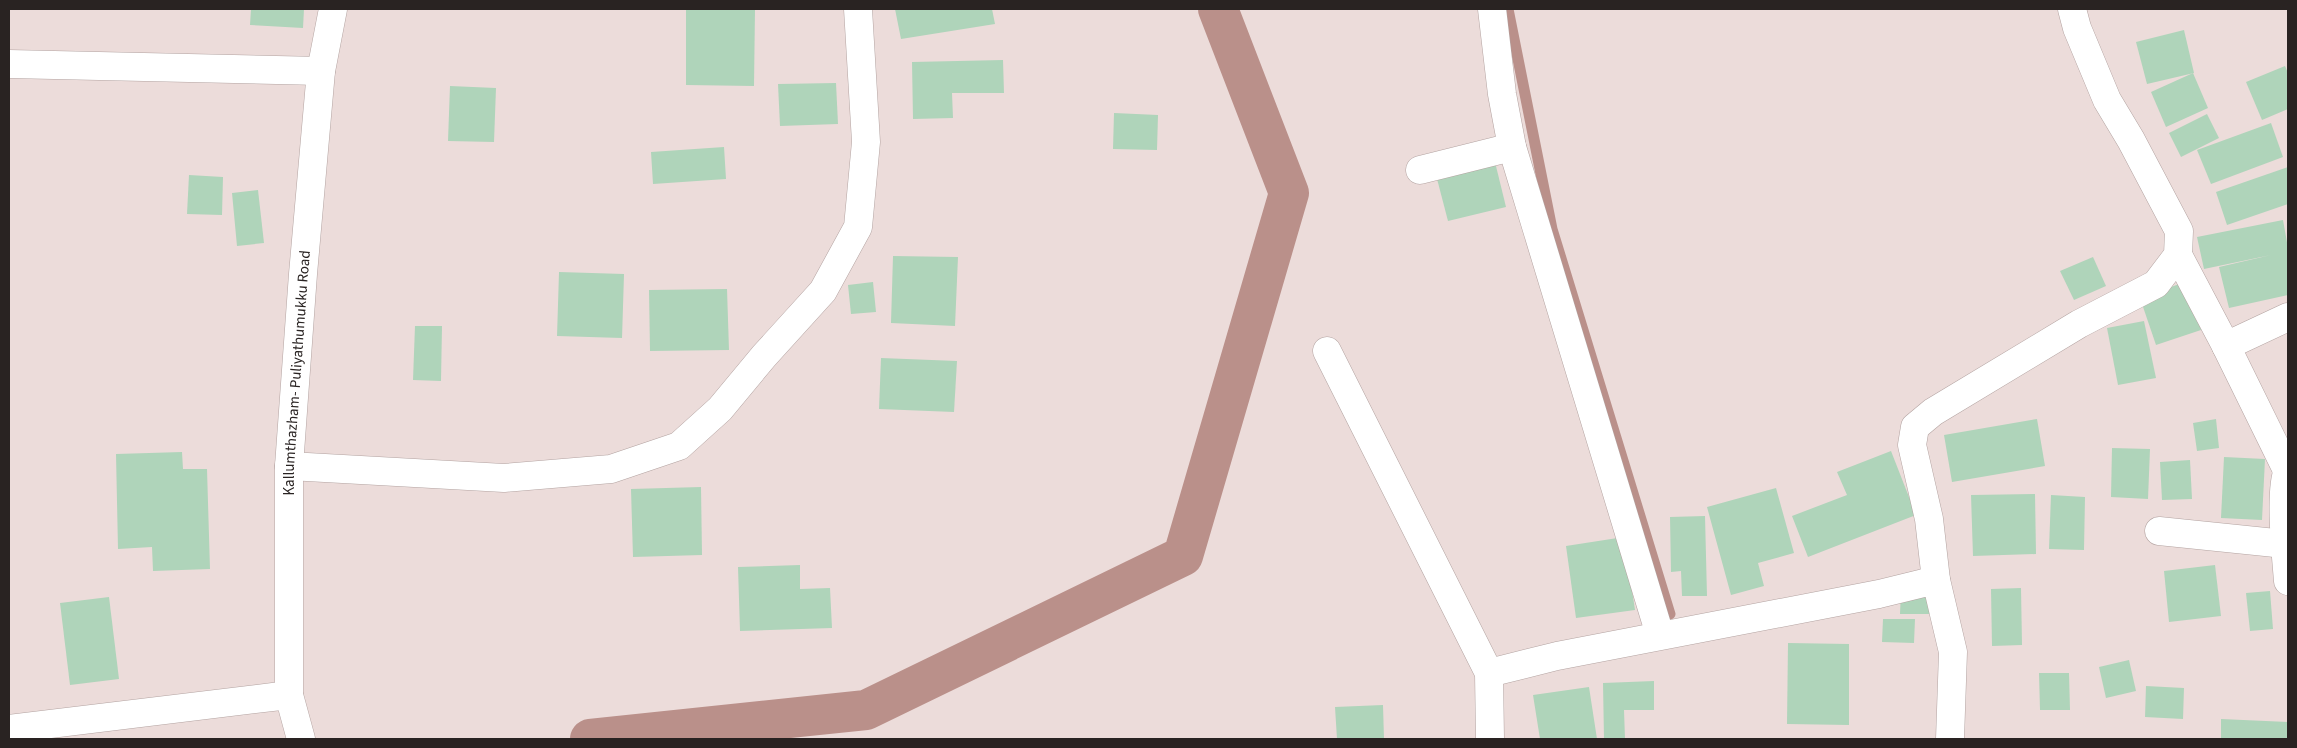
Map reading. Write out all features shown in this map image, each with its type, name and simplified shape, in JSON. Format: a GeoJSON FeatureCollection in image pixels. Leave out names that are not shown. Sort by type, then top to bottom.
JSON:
{"type":"FeatureCollection","features":[{"type":"Feature","properties":{"kind":"street","name":"Kallumthazham- Puliyathumukku Road"},"geometry":{"type":"LineString","coordinates":[[300,739],[289,695],[289,466],[303,274],[321,71],[333,9]]}},
{"type":"Feature","properties":{"kind":"street"},"geometry":{"type":"LineString","coordinates":[[289,466],[504,478],[611,469],[680,446],[720,409],[764,356],[823,291],[858,227],[866,142],[858,9]]}},
{"type":"Feature","properties":{"kind":"street"},"geometry":{"type":"LineString","coordinates":[[1492,9],[1502,94],[1512,147],[1660,635]]}},
{"type":"Feature","properties":{"kind":"street"},"geometry":{"type":"LineString","coordinates":[[2072,9],[2077,28],[2106,100],[2131,140],[2179,231],[2178,255],[2288,470],[2285,493],[2285,544],[2288,581]]}},
{"type":"Feature","properties":{"kind":"street"},"geometry":{"type":"LineString","coordinates":[[9,64],[321,71]]}},
{"type":"Feature","properties":{"kind":"street"},"geometry":{"type":"LineString","coordinates":[[1420,170],[1512,147]]}},
{"type":"Feature","properties":{"kind":"street"},"geometry":{"type":"LineString","coordinates":[[1950,739],[1953,652],[1936,580],[1929,519],[1912,445],[1915,427],[1933,412],[2078,324],[2156,284],[2178,255]]}},
{"type":"Feature","properties":{"kind":"street"},"geometry":{"type":"LineString","coordinates":[[2226,346],[2288,317]]}},
{"type":"Feature","properties":{"kind":"street"},"geometry":{"type":"LineString","coordinates":[[1327,351],[1489,673],[1490,739]]}},
{"type":"Feature","properties":{"kind":"street"},"geometry":{"type":"LineString","coordinates":[[2159,531],[2285,544]]}},
{"type":"Feature","properties":{"kind":"street"},"geometry":{"type":"LineString","coordinates":[[1489,673],[1556,656],[1879,594],[1936,580]]}},
{"type":"Feature","properties":{"kind":"street"},"geometry":{"type":"LineString","coordinates":[[9,729],[289,695]]}},
{"type":"Feature","properties":{"kind":"building"},"geometry":{"type":"Polygon","coordinates":[[[251,9],[304,9],[303,28],[250,25],[251,9]]]}},
{"type":"Feature","properties":{"kind":"building"},"geometry":{"type":"Polygon","coordinates":[[[686,9],[755,9],[754,86],[686,85],[686,9]]]}},
{"type":"Feature","properties":{"kind":"building"},"geometry":{"type":"Polygon","coordinates":[[[895,9],[992,9],[995,24],[901,39],[895,9]]]}},
{"type":"Feature","properties":{"kind":"building"},"geometry":{"type":"Polygon","coordinates":[[[2184,30],[2194,73],[2147,84],[2136,42],[2184,30]]]}},
{"type":"Feature","properties":{"kind":"building"},"geometry":{"type":"Polygon","coordinates":[[[1003,60],[1004,93],[952,93],[953,118],[913,119],[912,62],[1003,60]]]}},
{"type":"Feature","properties":{"kind":"building"},"geometry":{"type":"Polygon","coordinates":[[[2285,66],[2288,73],[2288,109],[2262,120],[2246,82],[2285,66]]]}},
{"type":"Feature","properties":{"kind":"building"},"geometry":{"type":"Polygon","coordinates":[[[2193,73],[2208,108],[2166,127],[2151,92],[2193,73]]]}},
{"type":"Feature","properties":{"kind":"building"},"geometry":{"type":"Polygon","coordinates":[[[836,83],[838,124],[780,126],[778,84],[836,83]]]}},
{"type":"Feature","properties":{"kind":"building"},"geometry":{"type":"Polygon","coordinates":[[[450,86],[496,88],[494,142],[448,141],[450,86]]]}},
{"type":"Feature","properties":{"kind":"building"},"geometry":{"type":"Polygon","coordinates":[[[1114,113],[1158,115],[1157,150],[1113,149],[1114,113]]]}},
{"type":"Feature","properties":{"kind":"building"},"geometry":{"type":"Polygon","coordinates":[[[2207,114],[2219,138],[2181,157],[2169,133],[2207,114]]]}},
{"type":"Feature","properties":{"kind":"building"},"geometry":{"type":"Polygon","coordinates":[[[2271,123],[2283,157],[2211,184],[2197,150],[2271,123]]]}},
{"type":"Feature","properties":{"kind":"building"},"geometry":{"type":"Polygon","coordinates":[[[724,147],[726,179],[653,184],[651,152],[724,147]]]}},
{"type":"Feature","properties":{"kind":"building"},"geometry":{"type":"Polygon","coordinates":[[[1495,162],[1506,207],[1448,221],[1436,175],[1495,162]]]}},
{"type":"Feature","properties":{"kind":"building"},"geometry":{"type":"Polygon","coordinates":[[[2288,167],[2288,204],[2227,225],[2216,192],[2288,167]]]}},
{"type":"Feature","properties":{"kind":"building"},"geometry":{"type":"Polygon","coordinates":[[[189,175],[223,177],[222,215],[187,214],[189,175]]]}},
{"type":"Feature","properties":{"kind":"building"},"geometry":{"type":"Polygon","coordinates":[[[258,190],[264,243],[237,246],[232,193],[258,190]]]}},
{"type":"Feature","properties":{"kind":"building"},"geometry":{"type":"Polygon","coordinates":[[[2283,220],[2288,248],[2288,295],[2229,308],[2219,267],[2271,255],[2204,269],[2197,237],[2283,220]]]}},
{"type":"Feature","properties":{"kind":"building"},"geometry":{"type":"Polygon","coordinates":[[[893,256],[958,257],[955,326],[891,323],[893,256]]]}},
{"type":"Feature","properties":{"kind":"building"},"geometry":{"type":"Polygon","coordinates":[[[2093,257],[2106,286],[2074,300],[2060,271],[2093,257]]]}},
{"type":"Feature","properties":{"kind":"building"},"geometry":{"type":"Polygon","coordinates":[[[559,272],[624,274],[622,338],[557,336],[559,272]]]}},
{"type":"Feature","properties":{"kind":"building"},"geometry":{"type":"Polygon","coordinates":[[[873,282],[876,312],[851,314],[848,285],[873,282]]]}},
{"type":"Feature","properties":{"kind":"building"},"geometry":{"type":"Polygon","coordinates":[[[2185,282],[2201,330],[2156,345],[2140,298],[2185,282]]]}},
{"type":"Feature","properties":{"kind":"building"},"geometry":{"type":"Polygon","coordinates":[[[727,289],[729,350],[650,351],[649,290],[727,289]]]}},
{"type":"Feature","properties":{"kind":"building"},"geometry":{"type":"Polygon","coordinates":[[[2144,321],[2156,378],[2118,385],[2107,328],[2144,321]]]}},
{"type":"Feature","properties":{"kind":"building"},"geometry":{"type":"Polygon","coordinates":[[[415,326],[442,326],[441,381],[413,380],[415,326]]]}},
{"type":"Feature","properties":{"kind":"building"},"geometry":{"type":"Polygon","coordinates":[[[881,358],[957,361],[954,412],[879,409],[881,358]]]}},
{"type":"Feature","properties":{"kind":"building"},"geometry":{"type":"Polygon","coordinates":[[[2037,419],[2045,466],[1952,482],[1944,435],[2037,419]]]}},
{"type":"Feature","properties":{"kind":"building"},"geometry":{"type":"Polygon","coordinates":[[[2216,419],[2219,448],[2197,451],[2193,423],[2216,419]]]}},
{"type":"Feature","properties":{"kind":"building"},"geometry":{"type":"Polygon","coordinates":[[[2112,448],[2150,449],[2148,499],[2111,497],[2112,448]]]}},
{"type":"Feature","properties":{"kind":"building"},"geometry":{"type":"Polygon","coordinates":[[[1891,451],[1916,515],[1808,557],[1792,516],[1847,495],[1837,472],[1891,451]]]}},
{"type":"Feature","properties":{"kind":"building"},"geometry":{"type":"Polygon","coordinates":[[[182,452],[183,469],[207,469],[210,569],[153,571],[152,547],[118,549],[116,454],[182,452]]]}},
{"type":"Feature","properties":{"kind":"building"},"geometry":{"type":"Polygon","coordinates":[[[2224,457],[2265,459],[2262,520],[2221,518],[2224,457]]]}},
{"type":"Feature","properties":{"kind":"building"},"geometry":{"type":"Polygon","coordinates":[[[2190,460],[2192,499],[2162,500],[2160,462],[2190,460]]]}},
{"type":"Feature","properties":{"kind":"building"},"geometry":{"type":"Polygon","coordinates":[[[701,487],[702,555],[633,557],[631,489],[701,487]]]}},
{"type":"Feature","properties":{"kind":"building"},"geometry":{"type":"Polygon","coordinates":[[[1776,488],[1794,553],[1758,563],[1764,586],[1731,595],[1707,507],[1776,488]]]}},
{"type":"Feature","properties":{"kind":"building"},"geometry":{"type":"Polygon","coordinates":[[[2035,494],[2036,554],[1973,556],[1971,495],[2035,494]]]}},
{"type":"Feature","properties":{"kind":"building"},"geometry":{"type":"Polygon","coordinates":[[[2051,495],[2085,497],[2084,550],[2049,549],[2051,495]]]}},
{"type":"Feature","properties":{"kind":"building"},"geometry":{"type":"Polygon","coordinates":[[[1705,516],[1707,596],[1682,596],[1681,571],[1671,572],[1670,517],[1705,516]]]}},
{"type":"Feature","properties":{"kind":"building"},"geometry":{"type":"Polygon","coordinates":[[[1624,537],[1635,610],[1576,618],[1566,546],[1624,537]]]}},
{"type":"Feature","properties":{"kind":"building"},"geometry":{"type":"Polygon","coordinates":[[[800,565],[800,589],[830,588],[832,628],[740,631],[738,567],[800,565]]]}},
{"type":"Feature","properties":{"kind":"building"},"geometry":{"type":"Polygon","coordinates":[[[2215,565],[2221,616],[2169,622],[2164,571],[2215,565]]]}},
{"type":"Feature","properties":{"kind":"building"},"geometry":{"type":"Polygon","coordinates":[[[2021,588],[2022,645],[1992,646],[1991,589],[2021,588]]]}},
{"type":"Feature","properties":{"kind":"building"},"geometry":{"type":"Polygon","coordinates":[[[1901,591],[1933,591],[1932,614],[1900,614],[1901,591]]]}},
{"type":"Feature","properties":{"kind":"building"},"geometry":{"type":"Polygon","coordinates":[[[2270,591],[2273,629],[2250,631],[2246,593],[2270,591]]]}},
{"type":"Feature","properties":{"kind":"building"},"geometry":{"type":"Polygon","coordinates":[[[109,597],[119,679],[70,685],[60,603],[109,597]]]}},
{"type":"Feature","properties":{"kind":"building"},"geometry":{"type":"Polygon","coordinates":[[[1883,619],[1915,619],[1914,643],[1882,642],[1883,619]]]}},
{"type":"Feature","properties":{"kind":"building"},"geometry":{"type":"Polygon","coordinates":[[[1788,643],[1849,644],[1849,725],[1787,724],[1788,643]]]}},
{"type":"Feature","properties":{"kind":"building"},"geometry":{"type":"Polygon","coordinates":[[[2129,660],[2136,691],[2106,698],[2099,667],[2129,660]]]}},
{"type":"Feature","properties":{"kind":"building"},"geometry":{"type":"Polygon","coordinates":[[[2039,673],[2069,673],[2070,710],[2040,710],[2039,673]]]}},
{"type":"Feature","properties":{"kind":"building"},"geometry":{"type":"Polygon","coordinates":[[[1654,681],[1654,710],[1624,710],[1625,739],[1604,739],[1603,683],[1654,681]]]}},
{"type":"Feature","properties":{"kind":"building"},"geometry":{"type":"Polygon","coordinates":[[[2146,686],[2184,688],[2183,719],[2145,717],[2146,686]]]}},
{"type":"Feature","properties":{"kind":"building"},"geometry":{"type":"Polygon","coordinates":[[[1589,687],[1597,739],[1540,739],[1533,695],[1589,687]]]}},
{"type":"Feature","properties":{"kind":"building"},"geometry":{"type":"Polygon","coordinates":[[[1383,705],[1384,739],[1337,739],[1335,707],[1383,705]]]}},
{"type":"Feature","properties":{"kind":"building"},"geometry":{"type":"Polygon","coordinates":[[[2221,719],[2288,722],[2288,739],[2221,739],[2221,719]]]}},
{"type":"Feature","properties":{"kind":"waterway"},"geometry":{"type":"LineString","coordinates":[[590,739],[866,710],[1183,556],[1289,193],[1218,9]]}},
{"type":"Feature","properties":{"kind":"waterway"},"geometry":{"type":"LineString","coordinates":[[1508,9],[1552,229],[1670,614]]}}]}
